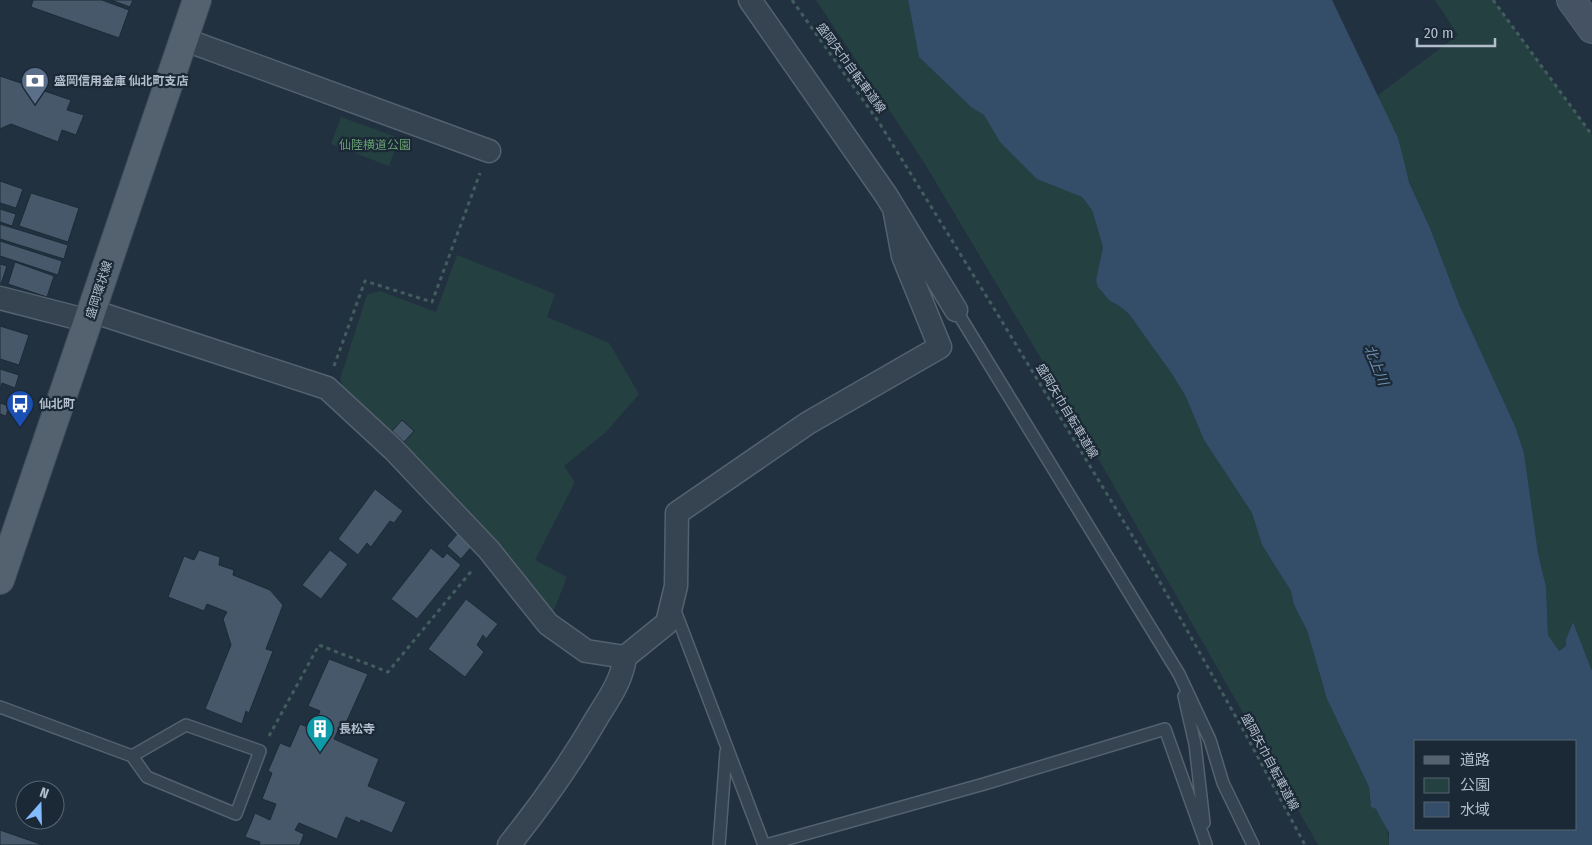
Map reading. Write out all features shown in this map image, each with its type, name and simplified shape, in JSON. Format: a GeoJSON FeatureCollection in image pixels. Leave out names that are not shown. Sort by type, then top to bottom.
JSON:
{"type":"FeatureCollection","features":[{"type":"Feature","properties":{"kind":"main road","name":"盛岡環状線"},"geometry":{"type":"LineString","coordinates":[[0,580],[91,316],[196,0]]}},
{"type":"Feature","properties":{"kind":"street"},"geometry":{"type":"LineString","coordinates":[[750,0],[894,208],[956,310]]}},
{"type":"Feature","properties":{"kind":"street"},"geometry":{"type":"LineString","coordinates":[[1571,0],[1592,29]]}},
{"type":"Feature","properties":{"kind":"street"},"geometry":{"type":"LineString","coordinates":[[183,39],[488,151]]}},
{"type":"Feature","properties":{"kind":"street"},"geometry":{"type":"LineString","coordinates":[[509,845],[535,813],[578,751],[623,674],[625,657],[667,623],[676,586],[677,513],[808,423],[940,347],[903,256],[894,208]]}},
{"type":"Feature","properties":{"kind":"street"},"geometry":{"type":"LineString","coordinates":[[0,298],[91,316],[327,388],[393,449],[489,550],[548,624],[586,651],[625,657]]}},
{"type":"Feature","properties":{"kind":"lane"},"geometry":{"type":"LineString","coordinates":[[956,310],[1178,674],[1210,740],[1223,783],[1253,845]]}},
{"type":"Feature","properties":{"kind":"lane"},"geometry":{"type":"LineString","coordinates":[[672,603],[726,748],[765,845],[984,784],[1165,729],[1206,844]]}},
{"type":"Feature","properties":{"kind":"lane"},"geometry":{"type":"LineString","coordinates":[[1178,674],[1195,744],[1206,844]]}},
{"type":"Feature","properties":{"kind":"lane"},"geometry":{"type":"LineString","coordinates":[[0,707],[132,756],[147,777],[236,814],[260,751],[186,725],[132,756]]}},
{"type":"Feature","properties":{"kind":"lane"},"geometry":{"type":"LineString","coordinates":[[719,845],[726,748]]}},
{"type":"Feature","properties":{"kind":"path","name":"盛岡矢巾自転車道線"},"geometry":{"type":"LineString","coordinates":[[792,0],[880,124],[1152,568],[1246,734],[1305,845]]}},
{"type":"Feature","properties":{"kind":"path"},"geometry":{"type":"LineString","coordinates":[[1493,0],[1592,135]]}},
{"type":"Feature","properties":{"kind":"path"},"geometry":{"type":"LineString","coordinates":[[327,388],[365,281],[432,302],[488,151]]}},
{"type":"Feature","properties":{"kind":"path"},"geometry":{"type":"LineString","coordinates":[[260,751],[319,645],[388,672],[489,550]]}},
{"type":"Feature","properties":{"kind":"green space"},"geometry":{"type":"Polygon","coordinates":[[[816,0],[908,0],[919,57],[971,107],[984,115],[1000,142],[1063,188],[1082,197],[1092,210],[1103,247],[1096,280],[1110,301],[1129,314],[1172,374],[1185,395],[1204,440],[1252,513],[1262,545],[1291,591],[1294,605],[1307,630],[1327,699],[1369,787],[1370,803],[1384,822],[1388,833],[1389,845],[1318,845],[1052,377],[925,164],[816,0]]]}},
{"type":"Feature","properties":{"kind":"green space"},"geometry":{"type":"Polygon","coordinates":[[[1435,0],[1493,0],[1592,135],[1592,671],[1573,622],[1566,639],[1566,646],[1558,651],[1548,635],[1546,587],[1538,553],[1524,453],[1515,426],[1459,304],[1430,228],[1409,181],[1378,95],[1458,35],[1435,0]]]}},
{"type":"Feature","properties":{"kind":"green space","name":"仙陸横道公園"},"geometry":{"type":"Polygon","coordinates":[[[341,117],[399,138],[389,166],[331,144],[341,117]]]}},
{"type":"Feature","properties":{"kind":"green space"},"geometry":{"type":"Polygon","coordinates":[[[457,255],[555,294],[547,317],[609,343],[639,394],[606,432],[564,466],[575,482],[535,560],[567,577],[552,615],[511,557],[345,391],[340,379],[367,295],[380,291],[436,312],[457,255]]]}},
{"type":"Feature","properties":{"kind":"water","name":"北上川"},"geometry":{"type":"Polygon","coordinates":[[[908,0],[1332,0],[1398,138],[1409,182],[1430,228],[1459,304],[1515,426],[1524,453],[1538,553],[1546,587],[1548,635],[1559,651],[1566,646],[1566,639],[1573,622],[1592,671],[1592,845],[1389,845],[1389,833],[1376,809],[1371,807],[1369,787],[1327,699],[1307,630],[1294,605],[1291,591],[1262,545],[1252,513],[1204,440],[1185,395],[1172,374],[1129,314],[1110,301],[1098,287],[1096,280],[1103,247],[1092,210],[1082,197],[1037,179],[1000,142],[984,115],[971,107],[919,57],[908,0]]]}},
{"type":"Feature","properties":{"kind":"building"},"geometry":{"type":"Polygon","coordinates":[[[33,0],[102,0],[129,10],[119,38],[31,7],[33,0]]]}},
{"type":"Feature","properties":{"kind":"building"},"geometry":{"type":"Polygon","coordinates":[[[111,0],[133,0],[130,7],[111,0]]]}},
{"type":"Feature","properties":{"kind":"building","name":"盛岡信用金庫 仙北町支店"},"geometry":{"type":"Polygon","coordinates":[[[0,76],[71,100],[67,110],[84,115],[76,135],[62,130],[58,142],[11,124],[0,129],[0,76]]]}},
{"type":"Feature","properties":{"kind":"building"},"geometry":{"type":"Polygon","coordinates":[[[0,181],[23,189],[16,208],[0,203],[0,181]]]}},
{"type":"Feature","properties":{"kind":"building"},"geometry":{"type":"Polygon","coordinates":[[[31,193],[79,208],[68,242],[19,226],[31,193]]]}},
{"type":"Feature","properties":{"kind":"building"},"geometry":{"type":"Polygon","coordinates":[[[0,209],[16,214],[12,226],[0,222],[0,209]]]}},
{"type":"Feature","properties":{"kind":"building"},"geometry":{"type":"Polygon","coordinates":[[[0,224],[68,245],[64,259],[0,239],[0,224]]]}},
{"type":"Feature","properties":{"kind":"building"},"geometry":{"type":"Polygon","coordinates":[[[0,241],[62,261],[58,275],[0,256],[0,241]]]}},
{"type":"Feature","properties":{"kind":"building"},"geometry":{"type":"Polygon","coordinates":[[[15,262],[54,276],[47,297],[8,284],[15,262]]]}},
{"type":"Feature","properties":{"kind":"building"},"geometry":{"type":"Polygon","coordinates":[[[0,264],[7,266],[0,287],[0,264]]]}},
{"type":"Feature","properties":{"kind":"building"},"geometry":{"type":"Polygon","coordinates":[[[0,326],[29,335],[19,365],[0,359],[0,326]]]}},
{"type":"Feature","properties":{"kind":"building"},"geometry":{"type":"Polygon","coordinates":[[[0,369],[19,375],[15,388],[2,383],[0,390],[0,369]]]}},
{"type":"Feature","properties":{"kind":"building"},"geometry":{"type":"Polygon","coordinates":[[[0,403],[9,406],[6,416],[0,414],[0,403]]]}},
{"type":"Feature","properties":{"kind":"building"},"geometry":{"type":"Polygon","coordinates":[[[402,420],[414,431],[404,442],[392,431],[402,420]]]}},
{"type":"Feature","properties":{"kind":"building"},"geometry":{"type":"Polygon","coordinates":[[[375,489],[403,511],[394,523],[390,521],[371,547],[367,543],[358,555],[338,539],[375,489]]]}},
{"type":"Feature","properties":{"kind":"building"},"geometry":{"type":"Polygon","coordinates":[[[458,533],[473,545],[461,559],[447,546],[458,533]]]}},
{"type":"Feature","properties":{"kind":"building"},"geometry":{"type":"Polygon","coordinates":[[[431,548],[443,558],[447,553],[461,565],[417,619],[391,599],[431,548]]]}},
{"type":"Feature","properties":{"kind":"building"},"geometry":{"type":"Polygon","coordinates":[[[199,550],[220,557],[219,565],[234,570],[233,575],[270,590],[283,605],[266,649],[273,651],[249,713],[246,711],[242,724],[205,709],[231,645],[223,619],[227,612],[207,604],[204,611],[168,597],[184,556],[194,560],[199,550]]]}},
{"type":"Feature","properties":{"kind":"building"},"geometry":{"type":"Polygon","coordinates":[[[330,550],[348,564],[321,599],[302,585],[330,550]]]}},
{"type":"Feature","properties":{"kind":"building"},"geometry":{"type":"Polygon","coordinates":[[[466,599],[498,624],[486,639],[483,635],[477,645],[484,652],[465,677],[428,649],[466,599]]]}},
{"type":"Feature","properties":{"kind":"building","name":"長松寺"},"geometry":{"type":"Polygon","coordinates":[[[329,659],[368,674],[345,725],[341,724],[334,739],[379,759],[368,786],[406,802],[392,833],[361,820],[360,823],[346,817],[337,839],[299,823],[295,830],[304,834],[300,845],[259,845],[260,842],[245,837],[255,813],[270,820],[276,804],[262,799],[272,773],[268,771],[280,743],[290,747],[300,724],[312,729],[320,711],[308,706],[329,659]]]}},
{"type":"Feature","properties":{"kind":"building"},"geometry":{"type":"Polygon","coordinates":[[[0,830],[43,845],[0,845],[0,830]]]}},
{"type":"Feature","properties":{"kind":"place","name":"盛岡信用金庫 仙北町支店"},"geometry":{"type":"Point","coordinates":[35,105]}},
{"type":"Feature","properties":{"kind":"place","name":"仙北町"},"geometry":{"type":"Point","coordinates":[20,428]}},
{"type":"Feature","properties":{"kind":"place","name":"長松寺"},"geometry":{"type":"Point","coordinates":[320,753]}}]}
